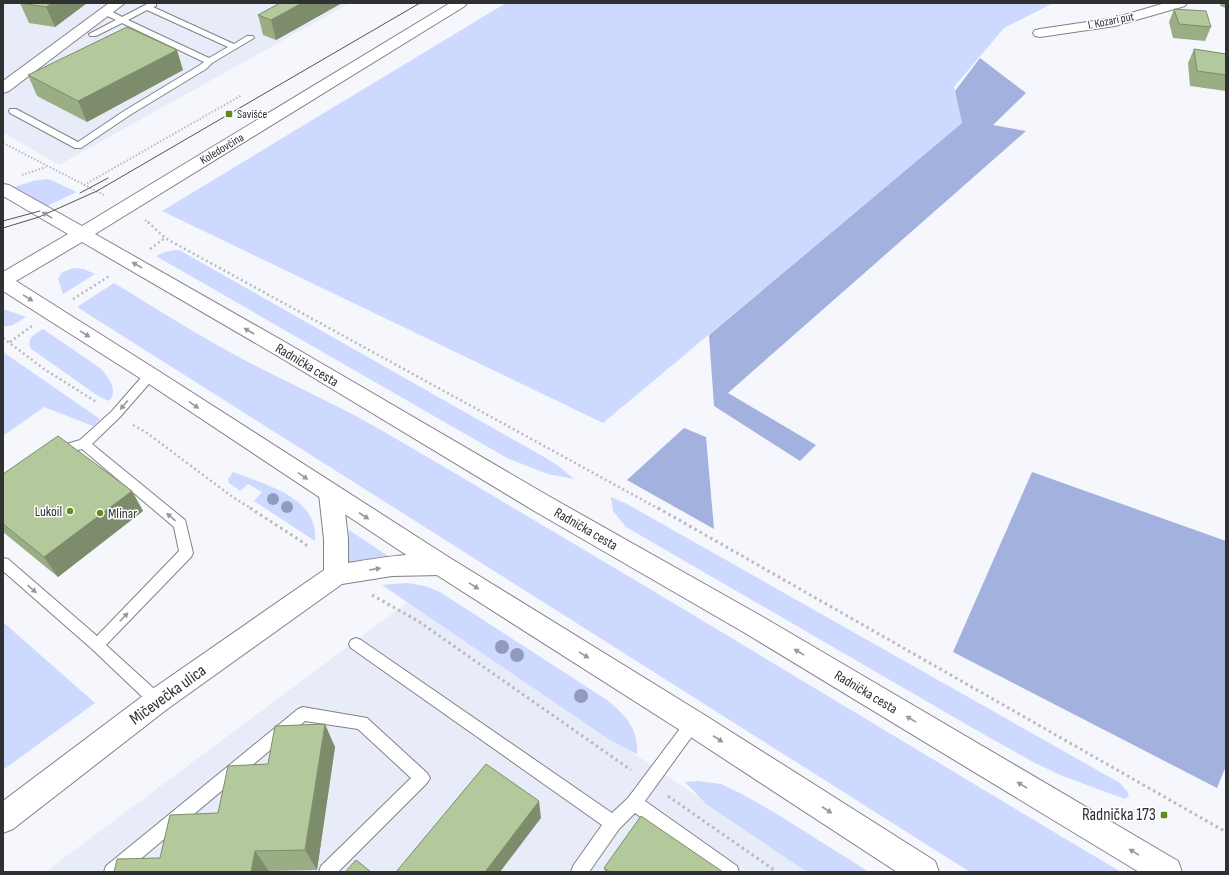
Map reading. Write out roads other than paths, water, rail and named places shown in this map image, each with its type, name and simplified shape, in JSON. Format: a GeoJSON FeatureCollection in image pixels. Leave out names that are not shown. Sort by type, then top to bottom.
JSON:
{"type":"FeatureCollection","features":[{"type":"Feature","properties":{"kind":"main road"},"geometry":{"type":"LineString","coordinates":[[3,88],[118,3]]}},
{"type":"Feature","properties":{"kind":"main road","name":"Koledovčina"},"geometry":{"type":"LineString","coordinates":[[3,281],[81,235],[460,3]]}},
{"type":"Feature","properties":{"kind":"main road","name":"I. Kozari put"},"geometry":{"type":"LineString","coordinates":[[1040,33],[1114,22],[1180,3]]}},
{"type":"Feature","properties":{"kind":"main road","name":"Radnička cesta"},"geometry":{"type":"LineString","coordinates":[[3,190],[136,265],[537,501],[754,625],[1167,872]]}},
{"type":"Feature","properties":{"kind":"main road"},"geometry":{"type":"LineString","coordinates":[[3,281],[441,565],[693,723],[924,872]]}},
{"type":"Feature","properties":{"kind":"main road"},"geometry":{"type":"LineString","coordinates":[[331,494],[336,539],[336,575]]}},
{"type":"Feature","properties":{"kind":"main road","name":"Mičevečka ulica"},"geometry":{"type":"LineString","coordinates":[[3,819],[158,701],[336,575],[392,566],[441,565]]}},
{"type":"Feature","properties":{"kind":"lane"},"geometry":{"type":"LineString","coordinates":[[93,34],[155,3]]}},
{"type":"Feature","properties":{"kind":"lane"},"geometry":{"type":"LineString","coordinates":[[147,7],[234,47]]}},
{"type":"Feature","properties":{"kind":"lane"},"geometry":{"type":"LineString","coordinates":[[106,12],[209,62]]}},
{"type":"Feature","properties":{"kind":"lane"},"geometry":{"type":"LineString","coordinates":[[13,111],[78,146],[127,113],[250,38]]}},
{"type":"Feature","properties":{"kind":"lane"},"geometry":{"type":"LineString","coordinates":[[46,458],[58,451],[84,444],[116,414],[150,375]]}},
{"type":"Feature","properties":{"kind":"lane"},"geometry":{"type":"LineString","coordinates":[[84,444],[180,524],[186,553],[97,645]]}},
{"type":"Feature","properties":{"kind":"lane"},"geometry":{"type":"LineString","coordinates":[[3,563],[97,645],[158,701]]}},
{"type":"Feature","properties":{"kind":"lane"},"geometry":{"type":"LineString","coordinates":[[356,644],[613,823]]}},
{"type":"Feature","properties":{"kind":"lane"},"geometry":{"type":"LineString","coordinates":[[112,872],[302,714],[362,723],[422,778],[326,872]]}},
{"type":"Feature","properties":{"kind":"lane"},"geometry":{"type":"LineString","coordinates":[[578,872],[613,823],[634,803],[693,723]]}},
{"type":"Feature","properties":{"kind":"lane"},"geometry":{"type":"LineString","coordinates":[[634,803],[731,872]]}},
{"type":"Feature","properties":{"kind":"tram line"},"geometry":{"type":"LineString","coordinates":[[3,228],[39,217],[97,191],[420,3]]}},
{"type":"Feature","properties":{"kind":"tram line"},"geometry":{"type":"LineString","coordinates":[[80,193],[108,178]]}},
{"type":"Feature","properties":{"kind":"tram line"},"geometry":{"type":"LineString","coordinates":[[3,221],[40,211]]}},
{"type":"Feature","properties":{"kind":"place","name":"Savišće"},"geometry":{"type":"Point","coordinates":[229,114]}},
{"type":"Feature","properties":{"kind":"place","name":"Lukoil"},"geometry":{"type":"Point","coordinates":[70,511]}},
{"type":"Feature","properties":{"kind":"place","name":"Mlinar"},"geometry":{"type":"Point","coordinates":[100,513]}},
{"type":"Feature","properties":{"kind":"place","name":"Radnička 173"},"geometry":{"type":"Point","coordinates":[1164,815]}}]}
